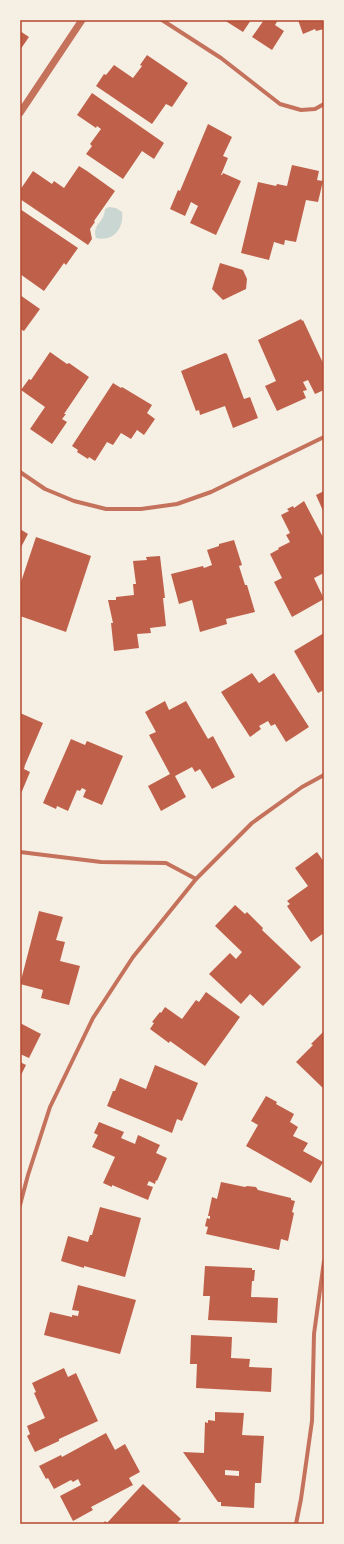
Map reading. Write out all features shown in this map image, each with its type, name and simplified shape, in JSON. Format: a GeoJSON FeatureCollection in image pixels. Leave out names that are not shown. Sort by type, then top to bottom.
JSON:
{"type":"FeatureCollection","features":[{"type":"Feature","properties":{"kind":"street"},"geometry":{"type":"LineString","coordinates":[[20,113],[82,20]]}},
{"type":"Feature","properties":{"kind":"street"},"geometry":{"type":"LineString","coordinates":[[162,20],[221,58],[280,104],[301,110],[315,109],[324,104]]}},
{"type":"Feature","properties":{"kind":"street"},"geometry":{"type":"LineString","coordinates":[[20,472],[45,489],[74,501],[106,509],[141,509],[177,504],[211,492],[324,437]]}},
{"type":"Feature","properties":{"kind":"street"},"geometry":{"type":"LineString","coordinates":[[20,1205],[50,1107],[93,1018],[133,957],[196,879],[252,823],[302,787],[324,775]]}},
{"type":"Feature","properties":{"kind":"street"},"geometry":{"type":"LineString","coordinates":[[20,852],[101,862],[166,863],[196,879]]}},
{"type":"Feature","properties":{"kind":"street"},"geometry":{"type":"LineString","coordinates":[[296,1524],[312,1421],[314,1334],[324,1261]]}},
{"type":"Feature","properties":{"kind":"shaded area"},"geometry":{"type":"Polygon","coordinates":[[[109,207],[116,208],[122,212],[119,229],[108,238],[96,238],[95,233],[97,226],[103,218],[105,209],[109,207]]]}},
{"type":"Feature","properties":{"kind":"building"},"geometry":{"type":"Polygon","coordinates":[[[224,20],[251,20],[243,32],[224,20]]]}},
{"type":"Feature","properties":{"kind":"building"},"geometry":{"type":"Polygon","coordinates":[[[264,20],[278,20],[275,25],[284,31],[272,50],[252,37],[264,20]]]}},
{"type":"Feature","properties":{"kind":"building"},"geometry":{"type":"Polygon","coordinates":[[[298,20],[324,20],[324,29],[316,31],[315,29],[303,34],[298,20]]]}},
{"type":"Feature","properties":{"kind":"building"},"geometry":{"type":"Polygon","coordinates":[[[20,31],[29,37],[20,50],[20,31]]]}},
{"type":"Feature","properties":{"kind":"building"},"geometry":{"type":"Polygon","coordinates":[[[147,55],[188,83],[172,107],[166,104],[152,124],[96,86],[104,74],[106,75],[114,65],[133,78],[142,66],[140,65],[147,55]]]}},
{"type":"Feature","properties":{"kind":"building"},"geometry":{"type":"Polygon","coordinates":[[[92,93],[164,143],[154,159],[142,151],[123,179],[86,154],[92,146],[90,144],[101,129],[97,126],[96,128],[77,115],[92,93]]]}},
{"type":"Feature","properties":{"kind":"building"},"geometry":{"type":"Polygon","coordinates":[[[208,124],[232,137],[223,156],[228,158],[221,175],[223,173],[241,181],[216,235],[190,223],[198,206],[191,202],[185,216],[170,209],[178,190],[180,191],[208,124]]]}},
{"type":"Feature","properties":{"kind":"building"},"geometry":{"type":"Polygon","coordinates":[[[292,165],[319,171],[317,180],[323,181],[318,202],[306,200],[296,242],[285,240],[284,245],[274,242],[269,260],[241,253],[258,182],[276,186],[277,184],[287,186],[292,165]]]}},
{"type":"Feature","properties":{"kind":"building"},"geometry":{"type":"Polygon","coordinates":[[[79,166],[115,191],[90,229],[92,239],[88,245],[20,199],[20,190],[33,171],[52,184],[54,181],[64,188],[79,166]]]}},
{"type":"Feature","properties":{"kind":"building"},"geometry":{"type":"Polygon","coordinates":[[[20,209],[78,248],[66,265],[64,263],[44,291],[20,274],[20,209]]]}},
{"type":"Feature","properties":{"kind":"building"},"geometry":{"type":"Polygon","coordinates":[[[220,263],[243,270],[247,279],[246,289],[223,300],[212,289],[220,263]]]}},
{"type":"Feature","properties":{"kind":"building"},"geometry":{"type":"Polygon","coordinates":[[[20,295],[40,309],[24,331],[20,329],[20,295]]]}},
{"type":"Feature","properties":{"kind":"building"},"geometry":{"type":"Polygon","coordinates":[[[301,319],[302,321],[303,320],[324,363],[324,390],[315,394],[308,380],[303,382],[307,390],[303,391],[306,398],[277,411],[265,386],[276,381],[258,340],[301,319]]]}},
{"type":"Feature","properties":{"kind":"building"},"geometry":{"type":"Polygon","coordinates":[[[50,352],[89,377],[64,414],[66,414],[62,419],[67,422],[52,444],[30,429],[45,407],[21,390],[29,379],[31,380],[50,352]]]}},
{"type":"Feature","properties":{"kind":"building"},"geometry":{"type":"Polygon","coordinates":[[[225,353],[227,354],[244,399],[250,397],[258,418],[233,428],[225,406],[200,415],[199,410],[196,411],[181,371],[225,353]]]}},
{"type":"Feature","properties":{"kind":"building"},"geometry":{"type":"Polygon","coordinates":[[[113,383],[152,405],[147,413],[155,419],[144,435],[137,430],[131,439],[121,433],[113,445],[107,442],[95,461],[89,457],[88,459],[77,452],[78,450],[72,446],[113,383]]]}},
{"type":"Feature","properties":{"kind":"building"},"geometry":{"type":"Polygon","coordinates":[[[324,491],[324,513],[316,495],[324,491]]]}},
{"type":"Feature","properties":{"kind":"building"},"geometry":{"type":"Polygon","coordinates":[[[304,501],[324,539],[324,573],[314,578],[324,599],[292,617],[274,582],[282,578],[270,554],[290,542],[286,535],[290,533],[281,515],[289,511],[287,509],[293,506],[294,508],[304,501]]]}},
{"type":"Feature","properties":{"kind":"building"},"geometry":{"type":"Polygon","coordinates":[[[20,529],[28,534],[20,549],[20,529]]]}},
{"type":"Feature","properties":{"kind":"building"},"geometry":{"type":"Polygon","coordinates":[[[36,537],[91,556],[66,632],[20,616],[20,585],[36,537]]]}},
{"type":"Feature","properties":{"kind":"building"},"geometry":{"type":"Polygon","coordinates":[[[234,540],[242,565],[239,566],[245,585],[247,585],[255,612],[226,619],[227,624],[200,632],[192,600],[179,604],[171,574],[203,566],[204,568],[212,565],[207,550],[219,546],[219,544],[234,540]]]}},
{"type":"Feature","properties":{"kind":"building"},"geometry":{"type":"Polygon","coordinates":[[[160,556],[165,598],[163,598],[166,626],[150,628],[151,633],[137,634],[139,648],[114,651],[111,623],[113,623],[108,600],[116,600],[116,597],[134,595],[133,584],[136,584],[133,561],[147,560],[146,557],[160,556]]]}},
{"type":"Feature","properties":{"kind":"building"},"geometry":{"type":"Polygon","coordinates":[[[324,633],[324,690],[318,693],[294,651],[324,633]]]}},
{"type":"Feature","properties":{"kind":"building"},"geometry":{"type":"Polygon","coordinates":[[[252,673],[259,683],[274,673],[309,727],[286,742],[275,724],[271,726],[268,721],[259,726],[261,729],[250,737],[221,692],[252,673]]]}},
{"type":"Feature","properties":{"kind":"building"},"geometry":{"type":"Polygon","coordinates":[[[165,701],[169,710],[186,701],[208,739],[213,736],[235,777],[212,789],[200,769],[195,772],[192,767],[175,776],[186,797],[161,811],[148,786],[170,774],[149,735],[156,732],[145,712],[165,701]]]}},
{"type":"Feature","properties":{"kind":"building"},"geometry":{"type":"Polygon","coordinates":[[[20,713],[43,723],[25,765],[24,769],[30,772],[20,796],[20,713]]]}},
{"type":"Feature","properties":{"kind":"building"},"geometry":{"type":"Polygon","coordinates":[[[71,739],[85,745],[87,741],[123,756],[102,805],[83,797],[86,790],[82,788],[80,791],[77,790],[68,811],[57,806],[56,809],[43,803],[71,739]]]}},
{"type":"Feature","properties":{"kind":"building"},"geometry":{"type":"Polygon","coordinates":[[[317,852],[324,862],[324,933],[311,942],[287,906],[290,904],[287,901],[308,886],[295,868],[317,852]]]}},
{"type":"Feature","properties":{"kind":"building"},"geometry":{"type":"Polygon","coordinates":[[[235,905],[245,914],[247,912],[263,928],[262,930],[301,967],[263,1006],[250,994],[241,1004],[209,974],[230,953],[236,959],[242,952],[215,926],[235,905]]]}},
{"type":"Feature","properties":{"kind":"building"},"geometry":{"type":"Polygon","coordinates":[[[39,911],[63,917],[56,940],[65,942],[60,961],[80,966],[69,1005],[41,998],[43,990],[20,984],[39,911]]]}},
{"type":"Feature","properties":{"kind":"building"},"geometry":{"type":"Polygon","coordinates":[[[206,992],[240,1017],[205,1066],[170,1041],[169,1043],[150,1029],[154,1023],[152,1022],[165,1007],[182,1019],[196,1000],[199,1002],[206,992]]]}},
{"type":"Feature","properties":{"kind":"building"},"geometry":{"type":"Polygon","coordinates":[[[20,1023],[41,1034],[29,1058],[20,1054],[20,1023]]]}},
{"type":"Feature","properties":{"kind":"building"},"geometry":{"type":"Polygon","coordinates":[[[324,1031],[324,1089],[296,1062],[313,1045],[311,1044],[324,1031]]]}},
{"type":"Feature","properties":{"kind":"building"},"geometry":{"type":"Polygon","coordinates":[[[20,1062],[26,1065],[20,1077],[20,1062]]]}},
{"type":"Feature","properties":{"kind":"building"},"geometry":{"type":"Polygon","coordinates":[[[155,1065],[198,1083],[182,1121],[177,1119],[172,1133],[107,1106],[120,1078],[146,1089],[155,1065]]]}},
{"type":"Feature","properties":{"kind":"building"},"geometry":{"type":"Polygon","coordinates":[[[266,1096],[277,1102],[276,1104],[294,1114],[290,1122],[298,1127],[293,1136],[308,1143],[303,1151],[323,1162],[311,1183],[246,1146],[258,1125],[251,1121],[266,1096]]]}},
{"type":"Feature","properties":{"kind":"building"},"geometry":{"type":"Polygon","coordinates":[[[99,1122],[124,1132],[121,1138],[135,1144],[138,1135],[160,1145],[156,1153],[167,1158],[155,1184],[149,1181],[147,1185],[153,1187],[148,1200],[112,1185],[112,1187],[103,1183],[115,1157],[92,1147],[98,1135],[94,1133],[99,1122]]]}},
{"type":"Feature","properties":{"kind":"building"},"geometry":{"type":"Polygon","coordinates":[[[221,1182],[245,1187],[256,1187],[258,1190],[291,1198],[291,1200],[295,1201],[288,1241],[281,1239],[279,1250],[206,1234],[208,1227],[205,1226],[207,1218],[210,1219],[210,1216],[208,1216],[212,1197],[217,1199],[221,1182]]]}},
{"type":"Feature","properties":{"kind":"building"},"geometry":{"type":"Polygon","coordinates":[[[100,1207],[141,1218],[125,1277],[84,1266],[84,1268],[61,1261],[68,1236],[88,1242],[90,1235],[92,1235],[100,1207]]]}},
{"type":"Feature","properties":{"kind":"building"},"geometry":{"type":"Polygon","coordinates":[[[205,1266],[252,1268],[252,1270],[255,1270],[254,1281],[252,1281],[251,1297],[278,1298],[277,1323],[208,1320],[210,1296],[203,1296],[205,1266]]]}},
{"type":"Feature","properties":{"kind":"building"},"geometry":{"type":"Polygon","coordinates":[[[78,1285],[136,1300],[120,1354],[44,1335],[50,1312],[72,1317],[72,1315],[78,1316],[79,1311],[72,1310],[78,1285]]]}},
{"type":"Feature","properties":{"kind":"building"},"geometry":{"type":"Polygon","coordinates":[[[191,1335],[232,1337],[231,1358],[250,1359],[249,1367],[272,1368],[271,1392],[196,1388],[197,1364],[190,1364],[191,1335]]]}},
{"type":"Feature","properties":{"kind":"building"},"geometry":{"type":"Polygon","coordinates":[[[64,1368],[68,1377],[76,1373],[98,1421],[35,1452],[27,1436],[30,1434],[27,1426],[45,1418],[34,1393],[36,1392],[32,1383],[64,1368]]]}},
{"type":"Feature","properties":{"kind":"building"},"geometry":{"type":"Polygon","coordinates":[[[215,1412],[244,1413],[242,1435],[264,1436],[261,1483],[255,1483],[254,1508],[221,1506],[221,1502],[218,1502],[183,1452],[204,1453],[205,1422],[208,1423],[208,1420],[215,1421],[215,1412]],[[225,1470],[225,1475],[239,1476],[239,1471],[225,1470]]]}},
{"type":"Feature","properties":{"kind":"building"},"geometry":{"type":"Polygon","coordinates":[[[106,1433],[115,1450],[125,1444],[140,1472],[129,1478],[133,1485],[91,1507],[93,1510],[73,1521],[60,1496],[81,1485],[78,1479],[73,1482],[71,1480],[54,1489],[48,1478],[46,1479],[39,1466],[61,1455],[62,1457],[106,1433]]]}},
{"type":"Feature","properties":{"kind":"building"},"geometry":{"type":"Polygon","coordinates":[[[143,1484],[181,1519],[176,1524],[103,1524],[105,1521],[107,1523],[143,1484]]]}}]}
